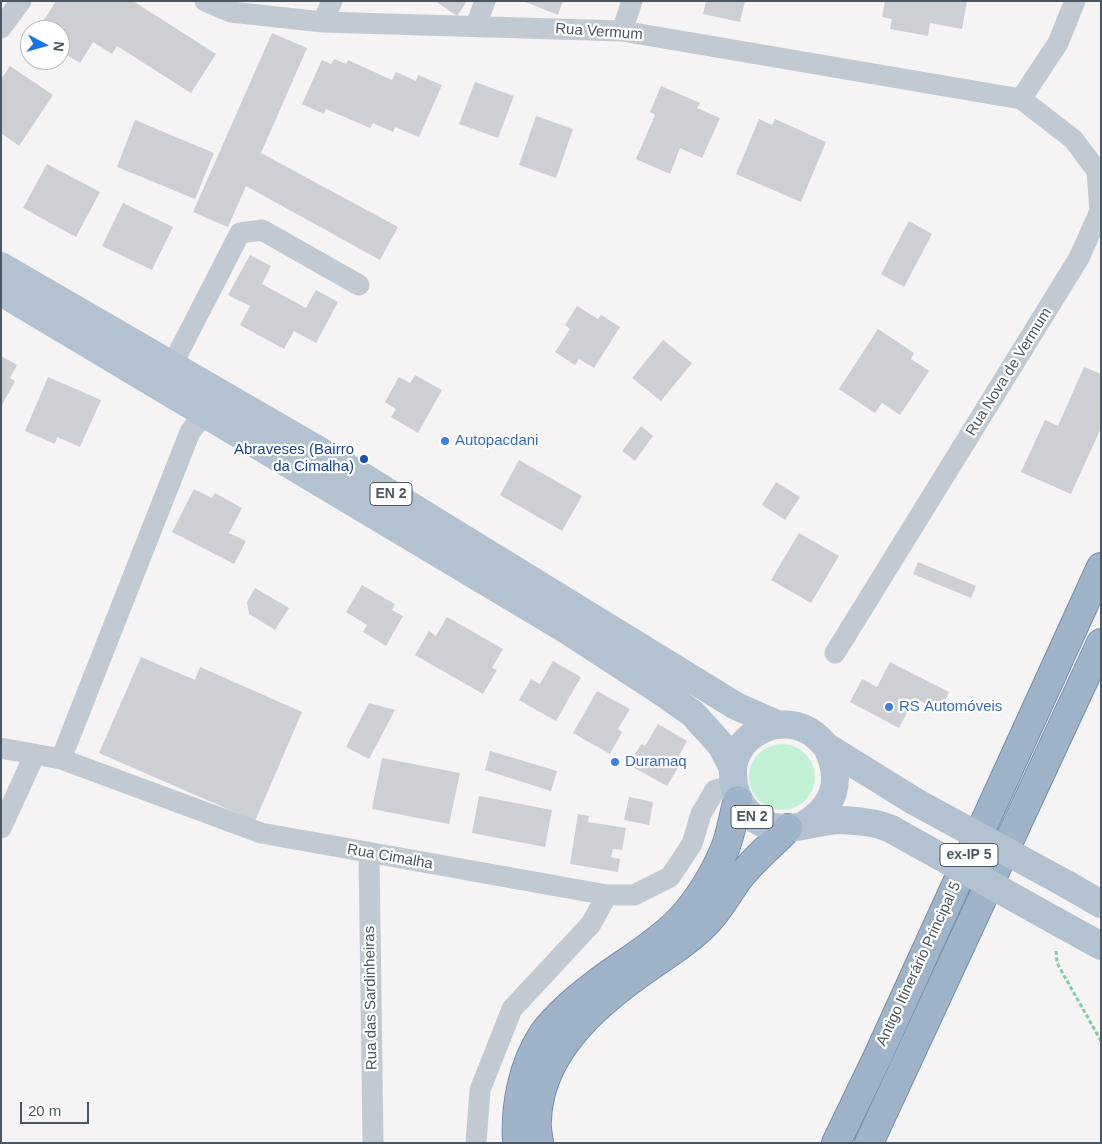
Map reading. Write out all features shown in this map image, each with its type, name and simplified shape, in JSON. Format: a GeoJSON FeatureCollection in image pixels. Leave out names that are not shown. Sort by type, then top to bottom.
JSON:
{"type":"FeatureCollection","features":[{"type":"Feature","properties":{"kind":"highway","name":"Antigo Itinerário Principal 5"},"geometry":{"type":"LineString","coordinates":[[836,1143],[1101,567]]}},
{"type":"Feature","properties":{"kind":"highway","name":"Antigo Itinerário Principal 5"},"geometry":{"type":"LineString","coordinates":[[869,1143],[1101,643]]}},
{"type":"Feature","properties":{"kind":"highway"},"geometry":{"type":"LineString","coordinates":[[517,1143],[516,1122],[519,1092],[529,1062],[543,1034],[570,1004],[601,980],[643,952],[679,921],[703,892],[724,850],[734,784]]}},
{"type":"Feature","properties":{"kind":"highway"},"geometry":{"type":"LineString","coordinates":[[539,1143],[536,1121],[544,1084],[556,1054],[572,1033],[588,1015],[631,980],[674,951],[710,920],[741,875],[796,827]]}},
{"type":"Feature","properties":{"kind":"main road","name":"EN 2"},"geometry":{"type":"LineString","coordinates":[[1,266],[334,459],[736,706],[779,725]]}},
{"type":"Feature","properties":{"kind":"main road","name":"EN 2"},"geometry":{"type":"LineString","coordinates":[[1,292],[564,629],[665,694],[693,714],[721,745],[746,813],[759,822],[773,827],[796,827],[838,820],[877,823],[1099,945]]}},
{"type":"Feature","properties":{"kind":"main road","name":"EN 2"},"geometry":{"type":"LineString","coordinates":[[734,784],[738,752],[748,738],[763,729],[779,725],[793,725],[806,729],[818,737],[827,747],[834,761],[836,777],[834,792],[827,806],[817,817],[796,827]]}},
{"type":"Feature","properties":{"kind":"main road","name":"EN 2"},"geometry":{"type":"LineString","coordinates":[[827,747],[914,800],[1101,904]]}},
{"type":"Feature","properties":{"kind":"street"},"geometry":{"type":"LineString","coordinates":[[1,28],[21,1]]}},
{"type":"Feature","properties":{"kind":"street","name":"Rua Vermum"},"geometry":{"type":"LineString","coordinates":[[204,1],[231,12],[323,22],[622,31],[1021,99]]}},
{"type":"Feature","properties":{"kind":"street"},"geometry":{"type":"LineString","coordinates":[[323,22],[332,1]]}},
{"type":"Feature","properties":{"kind":"street"},"geometry":{"type":"LineString","coordinates":[[476,26],[485,1]]}},
{"type":"Feature","properties":{"kind":"street"},"geometry":{"type":"LineString","coordinates":[[622,31],[632,1]]}},
{"type":"Feature","properties":{"kind":"street"},"geometry":{"type":"LineString","coordinates":[[1021,99],[1058,43],[1075,1]]}},
{"type":"Feature","properties":{"kind":"street","name":"Rua Nova de Vermum"},"geometry":{"type":"LineString","coordinates":[[835,653],[1079,258],[1100,211],[1096,171],[1073,139],[1021,99]]}},
{"type":"Feature","properties":{"kind":"street"},"geometry":{"type":"LineString","coordinates":[[172,365],[240,233],[262,230],[359,285]]}},
{"type":"Feature","properties":{"kind":"street"},"geometry":{"type":"LineString","coordinates":[[61,759],[190,432],[204,414]]}},
{"type":"Feature","properties":{"kind":"street","name":"Rua Cimalha"},"geometry":{"type":"LineString","coordinates":[[1,748],[61,759],[261,833],[607,895],[634,895],[670,877],[692,844],[701,814],[715,790],[734,784]]}},
{"type":"Feature","properties":{"kind":"street"},"geometry":{"type":"LineString","coordinates":[[1,828],[34,754]]}},
{"type":"Feature","properties":{"kind":"street","name":"Rua das Sardinheiras"},"geometry":{"type":"LineString","coordinates":[[369,853],[373,1143]]}},
{"type":"Feature","properties":{"kind":"street"},"geometry":{"type":"LineString","coordinates":[[476,1143],[480,1090],[512,1009],[591,924],[607,895]]}},
{"type":"Feature","properties":{"kind":"path"},"geometry":{"type":"LineString","coordinates":[[1054,920],[1057,963],[1101,1041]]}},
{"type":"Feature","properties":{"kind":"green space"},"geometry":{"type":"Polygon","coordinates":[[[788,744],[806,753],[813,764],[815,777],[813,790],[806,801],[795,808],[776,810],[758,801],[751,790],[749,771],[758,753],[769,746],[788,744]]]}},
{"type":"Feature","properties":{"kind":"building"},"geometry":{"type":"Polygon","coordinates":[[[56,1],[133,1],[216,54],[191,93],[117,46],[112,54],[93,42],[80,63],[70,57],[70,20],[44,20],[56,1]]]}},
{"type":"Feature","properties":{"kind":"building"},"geometry":{"type":"Polygon","coordinates":[[[435,1],[467,1],[457,16],[435,1]]]}},
{"type":"Feature","properties":{"kind":"building"},"geometry":{"type":"Polygon","coordinates":[[[523,1],[563,1],[558,15],[523,1]]]}},
{"type":"Feature","properties":{"kind":"building"},"geometry":{"type":"Polygon","coordinates":[[[706,1],[745,1],[740,22],[703,14],[706,1]]]}},
{"type":"Feature","properties":{"kind":"building"},"geometry":{"type":"Polygon","coordinates":[[[885,1],[967,1],[962,29],[930,23],[928,36],[890,29],[892,19],[882,17],[885,1]]]}},
{"type":"Feature","properties":{"kind":"building"},"geometry":{"type":"Polygon","coordinates":[[[272,33],[307,48],[261,153],[398,227],[380,260],[246,186],[228,227],[193,212],[272,33]]]}},
{"type":"Feature","properties":{"kind":"building"},"geometry":{"type":"Polygon","coordinates":[[[334,59],[346,64],[348,60],[392,80],[396,72],[416,81],[418,75],[442,85],[419,137],[395,127],[393,132],[373,123],[370,128],[326,109],[324,114],[302,104],[322,60],[331,64],[334,59]]]}},
{"type":"Feature","properties":{"kind":"building"},"geometry":{"type":"Polygon","coordinates":[[[10,66],[53,95],[19,146],[1,133],[1,79],[10,66]]]}},
{"type":"Feature","properties":{"kind":"building"},"geometry":{"type":"Polygon","coordinates":[[[475,82],[514,96],[498,138],[459,124],[475,82]]]}},
{"type":"Feature","properties":{"kind":"building"},"geometry":{"type":"Polygon","coordinates":[[[661,86],[700,103],[697,108],[720,118],[702,158],[680,148],[670,174],[636,159],[655,115],[650,112],[661,86]]]}},
{"type":"Feature","properties":{"kind":"building"},"geometry":{"type":"Polygon","coordinates":[[[536,116],[573,129],[556,178],[519,165],[536,116]]]}},
{"type":"Feature","properties":{"kind":"building"},"geometry":{"type":"Polygon","coordinates":[[[759,119],[772,125],[775,119],[826,142],[801,202],[736,174],[759,119]]]}},
{"type":"Feature","properties":{"kind":"building"},"geometry":{"type":"Polygon","coordinates":[[[135,120],[214,153],[195,199],[117,167],[135,120]]]}},
{"type":"Feature","properties":{"kind":"building"},"geometry":{"type":"Polygon","coordinates":[[[47,164],[100,192],[76,237],[23,208],[47,164]]]}},
{"type":"Feature","properties":{"kind":"building"},"geometry":{"type":"Polygon","coordinates":[[[123,203],[173,227],[152,270],[102,246],[123,203]]]}},
{"type":"Feature","properties":{"kind":"building"},"geometry":{"type":"Polygon","coordinates":[[[909,221],[932,234],[904,287],[881,274],[909,221]]]}},
{"type":"Feature","properties":{"kind":"building"},"geometry":{"type":"Polygon","coordinates":[[[250,255],[271,266],[262,284],[306,308],[316,290],[338,302],[316,343],[294,331],[284,349],[240,325],[250,306],[228,295],[250,255]]]}},
{"type":"Feature","properties":{"kind":"building"},"geometry":{"type":"Polygon","coordinates":[[[577,306],[598,319],[601,315],[620,327],[594,368],[579,359],[575,365],[555,352],[570,329],[565,325],[577,306]]]}},
{"type":"Feature","properties":{"kind":"building"},"geometry":{"type":"Polygon","coordinates":[[[878,329],[914,353],[911,359],[929,371],[900,415],[882,403],[875,413],[839,389],[878,329]]]}},
{"type":"Feature","properties":{"kind":"building"},"geometry":{"type":"Polygon","coordinates":[[[663,340],[692,363],[661,401],[632,378],[663,340]]]}},
{"type":"Feature","properties":{"kind":"building"},"geometry":{"type":"Polygon","coordinates":[[[1,356],[17,365],[10,378],[15,381],[1,407],[1,356]]]}},
{"type":"Feature","properties":{"kind":"building"},"geometry":{"type":"Polygon","coordinates":[[[1084,367],[1101,374],[1101,428],[1071,494],[1021,472],[1045,420],[1058,426],[1084,367]]]}},
{"type":"Feature","properties":{"kind":"building"},"geometry":{"type":"Polygon","coordinates":[[[415,375],[442,390],[418,433],[391,417],[396,409],[385,402],[399,377],[410,383],[415,375]]]}},
{"type":"Feature","properties":{"kind":"building"},"geometry":{"type":"Polygon","coordinates":[[[48,377],[101,400],[80,447],[57,437],[55,444],[25,431],[48,377]]]}},
{"type":"Feature","properties":{"kind":"building"},"geometry":{"type":"Polygon","coordinates":[[[641,426],[653,436],[635,461],[622,451],[641,426]]]}},
{"type":"Feature","properties":{"kind":"building"},"geometry":{"type":"Polygon","coordinates":[[[519,460],[582,496],[562,531],[500,495],[519,460]]]}},
{"type":"Feature","properties":{"kind":"building"},"geometry":{"type":"Polygon","coordinates":[[[776,482],[800,497],[785,520],[762,505],[776,482]]]}},
{"type":"Feature","properties":{"kind":"building"},"geometry":{"type":"Polygon","coordinates":[[[194,489],[212,498],[215,493],[242,508],[229,533],[246,541],[234,564],[172,532],[194,489]]]}},
{"type":"Feature","properties":{"kind":"building"},"geometry":{"type":"Polygon","coordinates":[[[799,533],[839,556],[811,603],[771,580],[799,533]]]}},
{"type":"Feature","properties":{"kind":"building"},"geometry":{"type":"Polygon","coordinates":[[[918,562],[976,586],[971,598],[913,574],[918,562]]]}},
{"type":"Feature","properties":{"kind":"building"},"geometry":{"type":"Polygon","coordinates":[[[362,585],[395,604],[392,610],[403,616],[386,646],[363,632],[367,625],[346,612],[362,585]]]}},
{"type":"Feature","properties":{"kind":"building"},"geometry":{"type":"Polygon","coordinates":[[[255,588],[289,608],[275,630],[249,614],[247,602],[255,588]]]}},
{"type":"Feature","properties":{"kind":"building"},"geometry":{"type":"Polygon","coordinates":[[[447,617],[503,649],[492,668],[497,670],[483,694],[415,655],[429,631],[436,636],[447,617]]]}},
{"type":"Feature","properties":{"kind":"building"},"geometry":{"type":"Polygon","coordinates":[[[141,657],[195,680],[200,667],[302,712],[255,821],[99,753],[141,657]]]}},
{"type":"Feature","properties":{"kind":"building"},"geometry":{"type":"Polygon","coordinates":[[[553,661],[581,677],[556,721],[519,700],[531,679],[540,684],[553,661]]]}},
{"type":"Feature","properties":{"kind":"building"},"geometry":{"type":"Polygon","coordinates":[[[890,662],[949,692],[940,711],[915,698],[899,728],[850,702],[862,679],[877,687],[890,662]]]}},
{"type":"Feature","properties":{"kind":"building"},"geometry":{"type":"Polygon","coordinates":[[[597,691],[630,709],[618,729],[622,732],[610,754],[573,733],[597,691]]]}},
{"type":"Feature","properties":{"kind":"building"},"geometry":{"type":"Polygon","coordinates":[[[369,703],[395,710],[369,759],[346,747],[369,703]]]}},
{"type":"Feature","properties":{"kind":"building"},"geometry":{"type":"Polygon","coordinates":[[[658,724],[687,741],[675,763],[679,766],[667,786],[629,765],[641,744],[645,746],[658,724]]]}},
{"type":"Feature","properties":{"kind":"building"},"geometry":{"type":"Polygon","coordinates":[[[490,751],[557,771],[551,791],[485,770],[490,751]]]}},
{"type":"Feature","properties":{"kind":"building"},"geometry":{"type":"Polygon","coordinates":[[[382,758],[460,773],[449,824],[372,809],[382,758]]]}},
{"type":"Feature","properties":{"kind":"building"},"geometry":{"type":"Polygon","coordinates":[[[479,796],[552,810],[545,847],[472,833],[479,796]]]}},
{"type":"Feature","properties":{"kind":"building"},"geometry":{"type":"Polygon","coordinates":[[[629,797],[653,802],[649,825],[624,820],[629,797]]]}},
{"type":"Feature","properties":{"kind":"building"},"geometry":{"type":"Polygon","coordinates":[[[578,814],[589,816],[588,822],[626,828],[622,850],[613,849],[611,857],[620,859],[618,872],[570,864],[578,814]]]}},
{"type":"Feature","properties":{"kind":"place","name":"Autopacdani"},"geometry":{"type":"Point","coordinates":[445,441]}},
{"type":"Feature","properties":{"kind":"place","name":"Abraveses (Bairro da Cimalha)"},"geometry":{"type":"Point","coordinates":[364,459]}},
{"type":"Feature","properties":{"kind":"place","name":"RS Automóveis"},"geometry":{"type":"Point","coordinates":[889,707]}},
{"type":"Feature","properties":{"kind":"place","name":"Duramaq"},"geometry":{"type":"Point","coordinates":[615,762]}}]}
